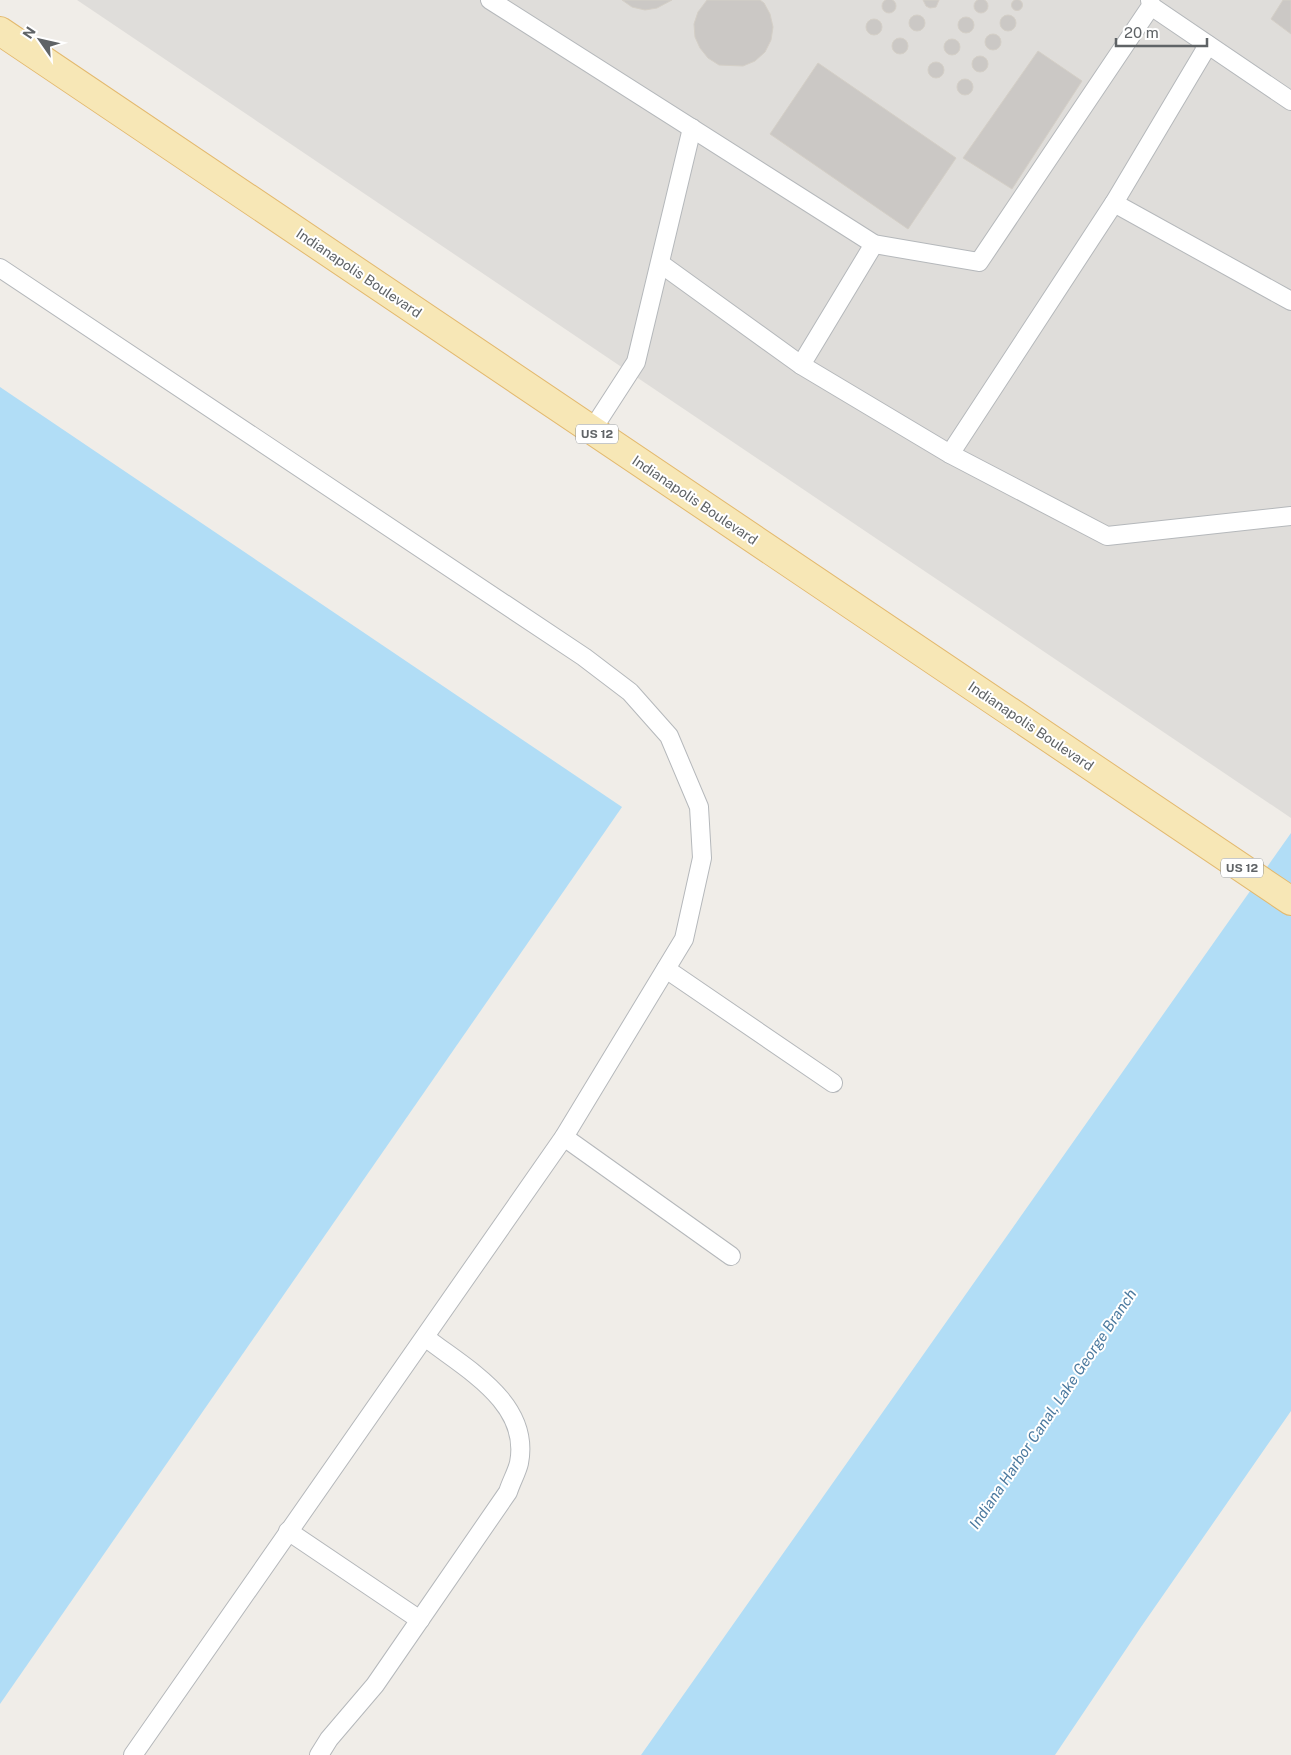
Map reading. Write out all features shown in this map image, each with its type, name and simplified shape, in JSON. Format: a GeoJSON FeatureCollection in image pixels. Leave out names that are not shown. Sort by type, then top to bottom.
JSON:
{"type":"FeatureCollection","features":[{"type":"Feature","properties":{"kind":"main road","name":"Indianapolis Boulevard"},"geometry":{"type":"LineString","coordinates":[[0,31],[1291,901]]}},
{"type":"Feature","properties":{"kind":"lane"},"geometry":{"type":"LineString","coordinates":[[490,0],[874,244],[978,262],[1151,3],[1208,45],[1291,101]]}},
{"type":"Feature","properties":{"kind":"lane"},"geometry":{"type":"LineString","coordinates":[[950,454],[1114,203],[1208,45]]}},
{"type":"Feature","properties":{"kind":"lane"},"geometry":{"type":"LineString","coordinates":[[592,430],[636,362],[661,264],[692,128]]}},
{"type":"Feature","properties":{"kind":"lane"},"geometry":{"type":"LineString","coordinates":[[1114,203],[1291,301]]}},
{"type":"Feature","properties":{"kind":"lane"},"geometry":{"type":"LineString","coordinates":[[801,365],[874,244]]}},
{"type":"Feature","properties":{"kind":"lane"},"geometry":{"type":"LineString","coordinates":[[661,264],[801,365],[950,454],[1107,536],[1291,516]]}},
{"type":"Feature","properties":{"kind":"lane"},"geometry":{"type":"LineString","coordinates":[[0,268],[584,657],[630,692],[669,736],[699,807],[702,858],[684,939],[564,1138],[133,1755]]}},
{"type":"Feature","properties":{"kind":"lane"},"geometry":{"type":"LineString","coordinates":[[666,968],[832,1083]]}},
{"type":"Feature","properties":{"kind":"lane"},"geometry":{"type":"LineString","coordinates":[[564,1138],[731,1256]]}},
{"type":"Feature","properties":{"kind":"lane"},"geometry":{"type":"LineString","coordinates":[[319,1755],[329,1739],[375,1685],[508,1492],[519,1462],[519,1436],[510,1411],[495,1392],[424,1337]]}},
{"type":"Feature","properties":{"kind":"lane"},"geometry":{"type":"LineString","coordinates":[[288,1531],[420,1620]]}},
{"type":"Feature","properties":{"kind":"shaded area"},"geometry":{"type":"Polygon","coordinates":[[[77,0],[1291,0],[1291,818],[77,0]]]}},
{"type":"Feature","properties":{"kind":"water"},"geometry":{"type":"Polygon","coordinates":[[[0,387],[622,807],[0,1704],[0,387]]]}},
{"type":"Feature","properties":{"kind":"water","name":"Indiana Harbor Canal, Lake George Branch"},"geometry":{"type":"Polygon","coordinates":[[[1291,833],[1291,1411],[1055,1755],[641,1755],[1291,833]]]}},
{"type":"Feature","properties":{"kind":"building"},"geometry":{"type":"Polygon","coordinates":[[[886,-1],[892,-1],[896,6],[892,13],[886,13],[882,9],[882,3],[886,-1]]]}},
{"type":"Feature","properties":{"kind":"building"},"geometry":{"type":"Polygon","coordinates":[[[978,-1],[984,-1],[988,6],[984,13],[978,13],[974,9],[974,3],[978,-1]]]}},
{"type":"Feature","properties":{"kind":"building"},"geometry":{"type":"Polygon","coordinates":[[[622,0],[672,0],[657,8],[645,10],[632,7],[622,0]]]}},
{"type":"Feature","properties":{"kind":"building"},"geometry":{"type":"Polygon","coordinates":[[[707,0],[760,0],[764,3],[770,14],[773,27],[771,40],[765,52],[755,61],[743,66],[719,65],[708,58],[700,48],[695,37],[694,24],[698,12],[707,0]]]}},
{"type":"Feature","properties":{"kind":"building"},"geometry":{"type":"Polygon","coordinates":[[[923,0],[939,0],[936,7],[930,8],[926,6],[923,0]]]}},
{"type":"Feature","properties":{"kind":"building"},"geometry":{"type":"Polygon","coordinates":[[[1015,0],[1019,0],[1022,5],[1021,9],[1015,10],[1012,7],[1012,3],[1015,0]]]}},
{"type":"Feature","properties":{"kind":"building"},"geometry":{"type":"Polygon","coordinates":[[[1283,0],[1291,0],[1291,34],[1271,19],[1283,0]]]}},
{"type":"Feature","properties":{"kind":"building"},"geometry":{"type":"Polygon","coordinates":[[[917,15],[923,17],[925,23],[923,29],[917,31],[911,29],[909,23],[911,17],[917,15]]]}},
{"type":"Feature","properties":{"kind":"building"},"geometry":{"type":"Polygon","coordinates":[[[1008,15],[1014,17],[1016,23],[1014,29],[1008,31],[1002,29],[1000,23],[1002,17],[1008,15]]]}},
{"type":"Feature","properties":{"kind":"building"},"geometry":{"type":"Polygon","coordinates":[[[966,17],[972,19],[974,25],[972,31],[966,33],[960,31],[958,25],[960,19],[966,17]]]}},
{"type":"Feature","properties":{"kind":"building"},"geometry":{"type":"Polygon","coordinates":[[[874,19],[880,21],[882,27],[880,33],[874,35],[868,33],[866,27],[868,21],[874,19]]]}},
{"type":"Feature","properties":{"kind":"building"},"geometry":{"type":"Polygon","coordinates":[[[993,34],[999,36],[1001,42],[999,48],[993,50],[987,48],[985,42],[987,36],[993,34]]]}},
{"type":"Feature","properties":{"kind":"building"},"geometry":{"type":"Polygon","coordinates":[[[900,38],[906,40],[908,46],[906,52],[900,54],[894,52],[892,46],[894,40],[900,38]]]}},
{"type":"Feature","properties":{"kind":"building"},"geometry":{"type":"Polygon","coordinates":[[[952,39],[958,41],[960,47],[958,53],[952,55],[946,53],[944,47],[946,41],[952,39]]]}},
{"type":"Feature","properties":{"kind":"building"},"geometry":{"type":"Polygon","coordinates":[[[1038,51],[1082,81],[1012,189],[963,158],[1038,51]]]}},
{"type":"Feature","properties":{"kind":"building"},"geometry":{"type":"Polygon","coordinates":[[[980,56],[986,58],[988,64],[986,70],[980,72],[974,70],[972,64],[974,58],[980,56]]]}},
{"type":"Feature","properties":{"kind":"building"},"geometry":{"type":"Polygon","coordinates":[[[936,62],[942,64],[944,70],[942,76],[936,78],[930,76],[928,70],[930,64],[936,62]]]}},
{"type":"Feature","properties":{"kind":"building"},"geometry":{"type":"Polygon","coordinates":[[[818,63],[956,158],[908,229],[770,134],[818,63]]]}},
{"type":"Feature","properties":{"kind":"building"},"geometry":{"type":"Polygon","coordinates":[[[965,79],[971,81],[973,87],[971,93],[965,95],[959,93],[957,87],[959,81],[965,79]]]}}]}
